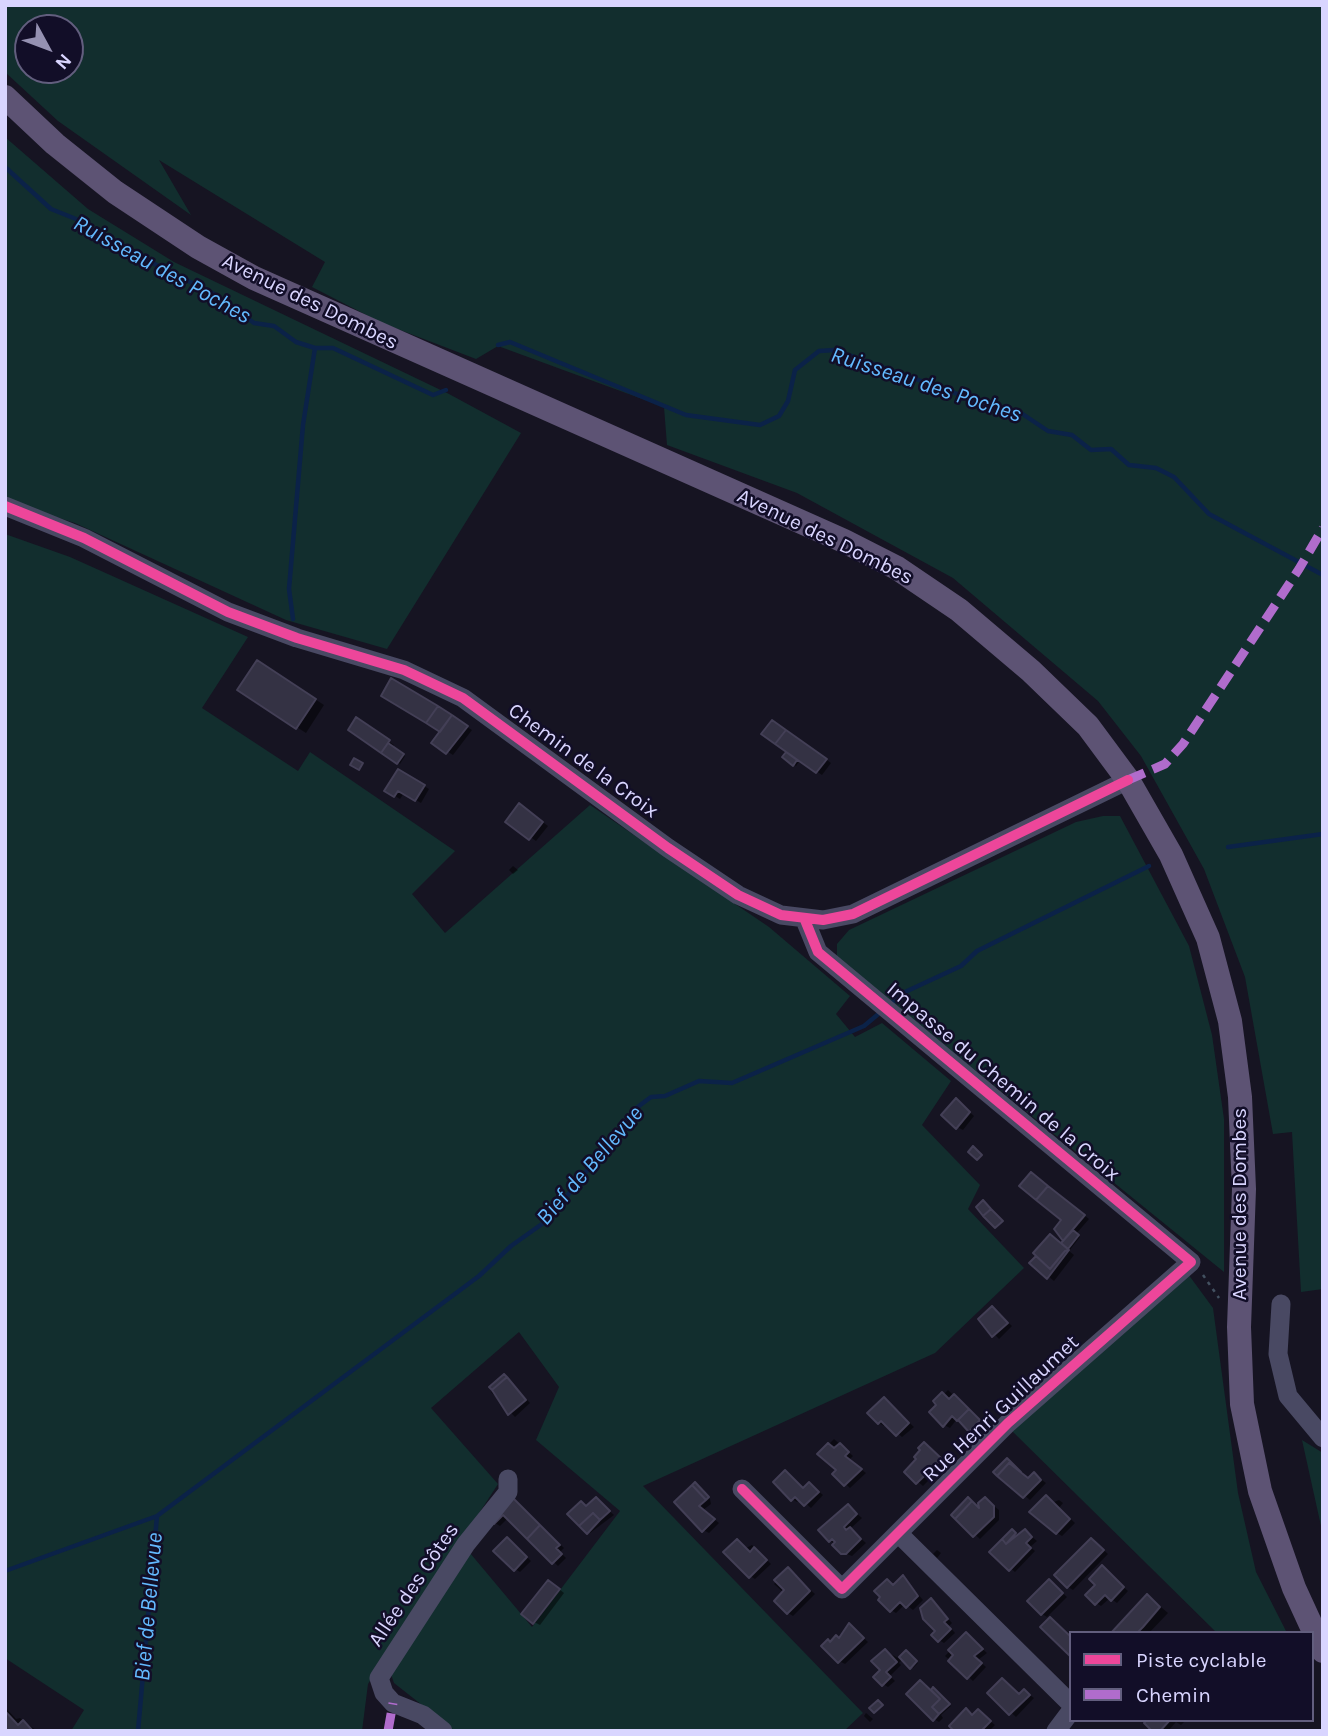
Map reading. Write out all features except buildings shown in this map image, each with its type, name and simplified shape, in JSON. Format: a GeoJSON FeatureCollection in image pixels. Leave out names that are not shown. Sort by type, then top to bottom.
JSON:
{"type":"FeatureCollection","features":[{"type":"Feature","properties":{"kind":"main road","name":"Avenue des Dombes"},"geometry":{"type":"LineString","coordinates":[[5,97],[55,144],[115,192],[198,247],[254,278],[832,536],[897,568],[959,610],[1031,671],[1088,726],[1128,780],[1171,855],[1208,938],[1230,1021],[1240,1097],[1244,1189],[1239,1327],[1242,1404],[1260,1491],[1294,1588],[1317,1629],[1323,1651]]}},
{"type":"Feature","properties":{"kind":"street","name":"Chemin de la Croix"},"geometry":{"type":"LineString","coordinates":[[5,506],[84,538],[229,612],[297,638],[404,670],[463,698],[526,741],[667,848],[738,895],[781,915],[805,920],[823,920],[853,914],[1128,780]]}},
{"type":"Feature","properties":{"kind":"street","name":"Impasse du Chemin de la Croix"},"geometry":{"type":"LineString","coordinates":[[805,920],[818,951],[1191,1262]]}},
{"type":"Feature","properties":{"kind":"street","name":"Rue Henri Guillaumet"},"geometry":{"type":"LineString","coordinates":[[742,1489],[842,1589],[1008,1423],[1191,1262]]}},
{"type":"Feature","properties":{"kind":"street"},"geometry":{"type":"LineString","coordinates":[[1281,1304],[1278,1354],[1288,1396],[1323,1438]]}},
{"type":"Feature","properties":{"kind":"street","name":"Allée des Côtes"},"geometry":{"type":"LineString","coordinates":[[443,1731],[423,1715],[393,1703],[384,1693],[379,1678],[466,1544],[508,1492],[508,1479]]}},
{"type":"Feature","properties":{"kind":"street"},"geometry":{"type":"LineString","coordinates":[[899,1534],[1069,1702]]}},
{"type":"Feature","properties":{"kind":"street"},"geometry":{"type":"LineString","coordinates":[[1056,1731],[1069,1713]]}},
{"type":"Feature","properties":{"kind":"path"},"geometry":{"type":"LineString","coordinates":[[1191,1262],[1219,1298]]}},
{"type":"Feature","properties":{"kind":"green space"},"geometry":{"type":"Polygon","coordinates":[[[5,5],[1323,5],[1323,1289],[1301,1292],[1292,1132],[1273,1134],[1245,977],[1204,869],[1141,756],[1098,701],[953,578],[797,493],[667,445],[664,407],[498,346],[476,359],[382,323],[312,287],[325,262],[159,160],[191,215],[58,121],[18,84],[84,84],[84,14],[14,14],[14,80],[5,72],[5,5]]]}},
{"type":"Feature","properties":{"kind":"green space"},"geometry":{"type":"Polygon","coordinates":[[[5,137],[88,209],[174,262],[449,394],[521,433],[387,649],[286,620],[75,523],[5,501],[5,137]]]}},
{"type":"Feature","properties":{"kind":"green space"},"geometry":{"type":"Polygon","coordinates":[[[5,534],[70,557],[248,637],[202,708],[298,771],[310,752],[455,851],[412,894],[445,933],[590,805],[769,927],[850,996],[836,1014],[855,1037],[882,1023],[951,1081],[922,1125],[980,1185],[968,1209],[1024,1268],[935,1353],[643,1486],[863,1713],[844,1731],[455,1731],[394,1683],[391,1674],[470,1553],[532,1627],[620,1511],[536,1440],[559,1387],[519,1332],[431,1408],[498,1484],[368,1684],[362,1731],[71,1731],[84,1710],[5,1658],[5,534]]]}},
{"type":"Feature","properties":{"kind":"green space"},"geometry":{"type":"Polygon","coordinates":[[[1103,816],[1120,816],[1189,946],[1212,1035],[1224,1119],[1224,1272],[980,1074],[866,988],[837,959],[837,944],[849,930],[1076,822],[1103,816]]]}},
{"type":"Feature","properties":{"kind":"green space"},"geometry":{"type":"Polygon","coordinates":[[[1188,1274],[1213,1308],[1238,1493],[1256,1572],[1286,1631],[1215,1631],[1011,1430],[1188,1274]]]}},
{"type":"Feature","properties":{"kind":"green space"},"geometry":{"type":"Polygon","coordinates":[[[1302,1440],[1323,1453],[1323,1535],[1302,1440]]]}},
{"type":"Feature","properties":{"kind":"waterway","name":"Ruisseau des Poches"},"geometry":{"type":"LineString","coordinates":[[5,167],[51,209],[76,219],[105,239],[214,294],[254,323],[274,326],[296,342],[315,348],[333,348],[433,395],[446,390]]}},
{"type":"Feature","properties":{"kind":"waterway","name":"Ruisseau des Poches"},"geometry":{"type":"LineString","coordinates":[[498,345],[510,342],[686,415],[760,425],[779,416],[788,401],[795,370],[819,351],[835,350],[963,396],[977,405],[1018,411],[1048,431],[1072,435],[1091,450],[1111,449],[1129,465],[1156,468],[1174,477],[1209,514],[1323,575]]}},
{"type":"Feature","properties":{"kind":"waterway"},"geometry":{"type":"LineString","coordinates":[[293,619],[289,589],[303,425],[315,348]]}},
{"type":"Feature","properties":{"kind":"waterway","name":"Bief de Bellevue"},"geometry":{"type":"LineString","coordinates":[[1228,847],[1323,834]]}},
{"type":"Feature","properties":{"kind":"waterway","name":"Bief de Bellevue"},"geometry":{"type":"LineString","coordinates":[[889,1005],[905,992],[961,966],[977,951],[1149,866]]}},
{"type":"Feature","properties":{"kind":"waterway","name":"Bief de Bellevue"},"geometry":{"type":"LineString","coordinates":[[138,1731],[157,1516],[479,1276],[511,1246],[549,1219],[635,1109],[651,1097],[665,1096],[699,1081],[732,1083],[864,1026],[882,1011]]}},
{"type":"Feature","properties":{"kind":"waterway"},"geometry":{"type":"LineString","coordinates":[[5,1571],[157,1516]]}},
{"type":"Feature","properties":{"kind":"marked path"},"geometry":{"type":"LineString","coordinates":[[1128,780],[1165,764],[1183,744],[1299,569],[1323,528]]}},
{"type":"Feature","properties":{"kind":"marked path"},"geometry":{"type":"LineString","coordinates":[[388,1731],[393,1703]]}},
{"type":"Feature","properties":{"kind":"cycle path"},"geometry":{"type":"LineString","coordinates":[[5,506],[84,538],[228,612],[297,638],[404,670],[463,698],[668,848],[738,895],[781,915],[823,920],[853,914],[1128,780]]}},
{"type":"Feature","properties":{"kind":"cycle path"},"geometry":{"type":"LineString","coordinates":[[742,1489],[842,1589],[1008,1423],[1191,1262],[818,952],[805,920]]}}]}
